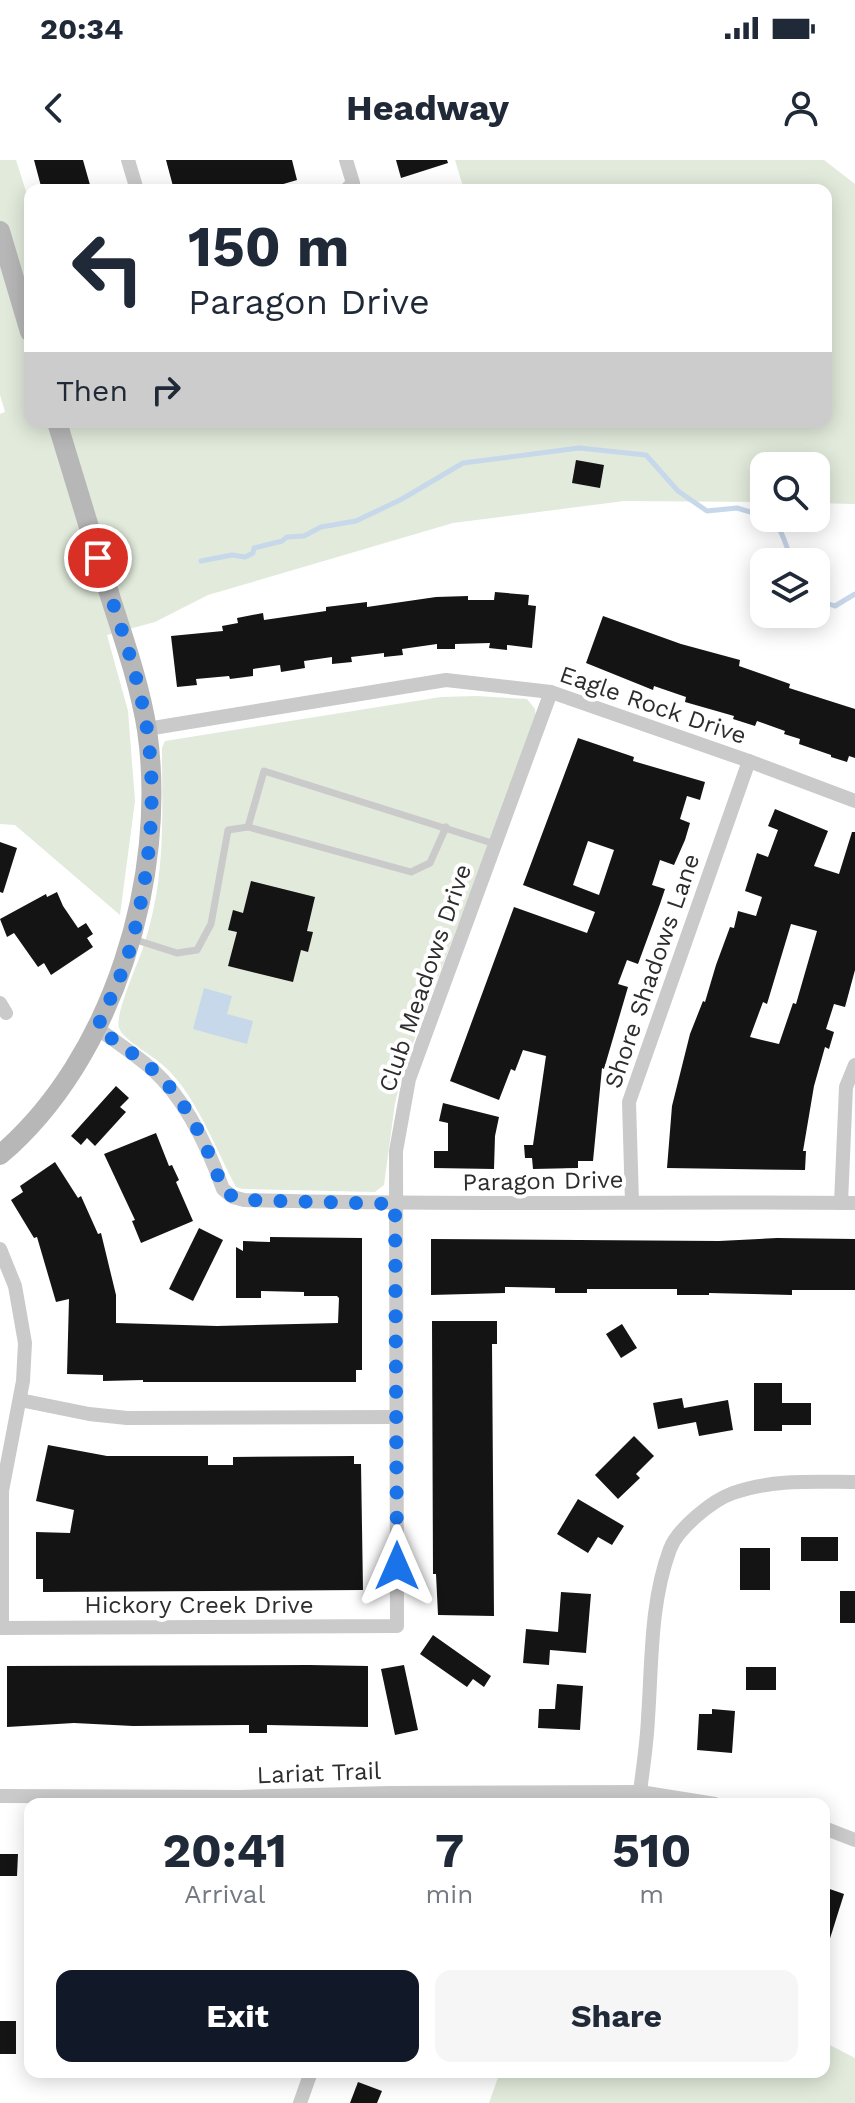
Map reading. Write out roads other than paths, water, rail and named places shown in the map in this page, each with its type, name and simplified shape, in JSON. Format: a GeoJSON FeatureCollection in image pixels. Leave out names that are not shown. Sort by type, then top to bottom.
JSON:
{"type":"FeatureCollection","features":[{"type":"Feature","properties":{"kind":"street"},"geometry":{"type":"LineString","coordinates":[[128,160],[135,184]]}},
{"type":"Feature","properties":{"kind":"street"},"geometry":{"type":"LineString","coordinates":[[346,160],[350,184]]}},
{"type":"Feature","properties":{"kind":"street"},"geometry":{"type":"LineString","coordinates":[[0,231],[6,272],[24,317]]}},
{"type":"Feature","properties":{"kind":"street"},"geometry":{"type":"LineString","coordinates":[[0,1155],[47,1104],[97,1028],[133,939],[148,851],[150,778],[147,729],[129,657],[59,428]]}},
{"type":"Feature","properties":{"kind":"street","name":"Eagle Rock Drive"},"geometry":{"type":"LineString","coordinates":[[147,729],[446,680],[551,692],[855,801]]}},
{"type":"Feature","properties":{"kind":"street","name":"Club Meadows Drive"},"geometry":{"type":"LineString","coordinates":[[397,1626],[396,1151],[409,1079],[551,692]]}},
{"type":"Feature","properties":{"kind":"street","name":"Shore Shadows Lane"},"geometry":{"type":"LineString","coordinates":[[632,1202],[629,1102],[749,761]]}},
{"type":"Feature","properties":{"kind":"street","name":"Paragon Drive"},"geometry":{"type":"LineString","coordinates":[[97,1028],[153,1070],[170,1087],[194,1122],[223,1189],[233,1197],[244,1200],[395,1204],[848,1203]]}},
{"type":"Feature","properties":{"kind":"street"},"geometry":{"type":"LineString","coordinates":[[848,1203],[846,1087],[855,1065]]}},
{"type":"Feature","properties":{"kind":"street"},"geometry":{"type":"LineString","coordinates":[[0,1249],[15,1286],[23,1324],[25,1362],[2,1491],[1,1628]]}},
{"type":"Feature","properties":{"kind":"street"},"geometry":{"type":"LineString","coordinates":[[20,1400],[108,1417],[396,1417]]}},
{"type":"Feature","properties":{"kind":"street"},"geometry":{"type":"LineString","coordinates":[[640,1792],[655,1610],[671,1546],[707,1506],[731,1493],[787,1483],[855,1482]]}},
{"type":"Feature","properties":{"kind":"street","name":"Hickory Creek Drive"},"geometry":{"type":"LineString","coordinates":[[1,1628],[397,1626]]}},
{"type":"Feature","properties":{"kind":"street","name":"Lariat Trail"},"geometry":{"type":"LineString","coordinates":[[0,1796],[388,1798],[640,1792],[678,1798]]}},
{"type":"Feature","properties":{"kind":"street"},"geometry":{"type":"LineString","coordinates":[[830,1830],[855,1840]]}},
{"type":"Feature","properties":{"kind":"street"},"geometry":{"type":"LineString","coordinates":[[300,2103],[309,2078]]}},
{"type":"Feature","properties":{"kind":"lane"},"geometry":{"type":"LineString","coordinates":[[248,827],[264,771],[495,844]]}},
{"type":"Feature","properties":{"kind":"lane"},"geometry":{"type":"LineString","coordinates":[[133,939],[177,953],[197,950],[211,924],[228,830],[248,827],[411,872],[430,863],[446,827]]}},
{"type":"Feature","properties":{"kind":"water"},"geometry":{"type":"Polygon","coordinates":[[[204,988],[232,996],[227,1014],[253,1021],[247,1044],[193,1029],[204,988]]]}},
{"type":"Feature","properties":{"kind":"waterway"},"geometry":{"type":"LineString","coordinates":[[201,561],[232,555],[245,557],[253,553],[254,548],[287,537],[304,536],[321,527],[356,521],[402,499],[463,463],[579,448],[646,455],[678,491],[707,511],[737,508],[750,512]]}},
{"type":"Feature","properties":{"kind":"waterway"},"geometry":{"type":"LineString","coordinates":[[780,532],[788,548]]}},
{"type":"Feature","properties":{"kind":"waterway"},"geometry":{"type":"LineString","coordinates":[[830,604],[835,606],[855,594]]}}]}
